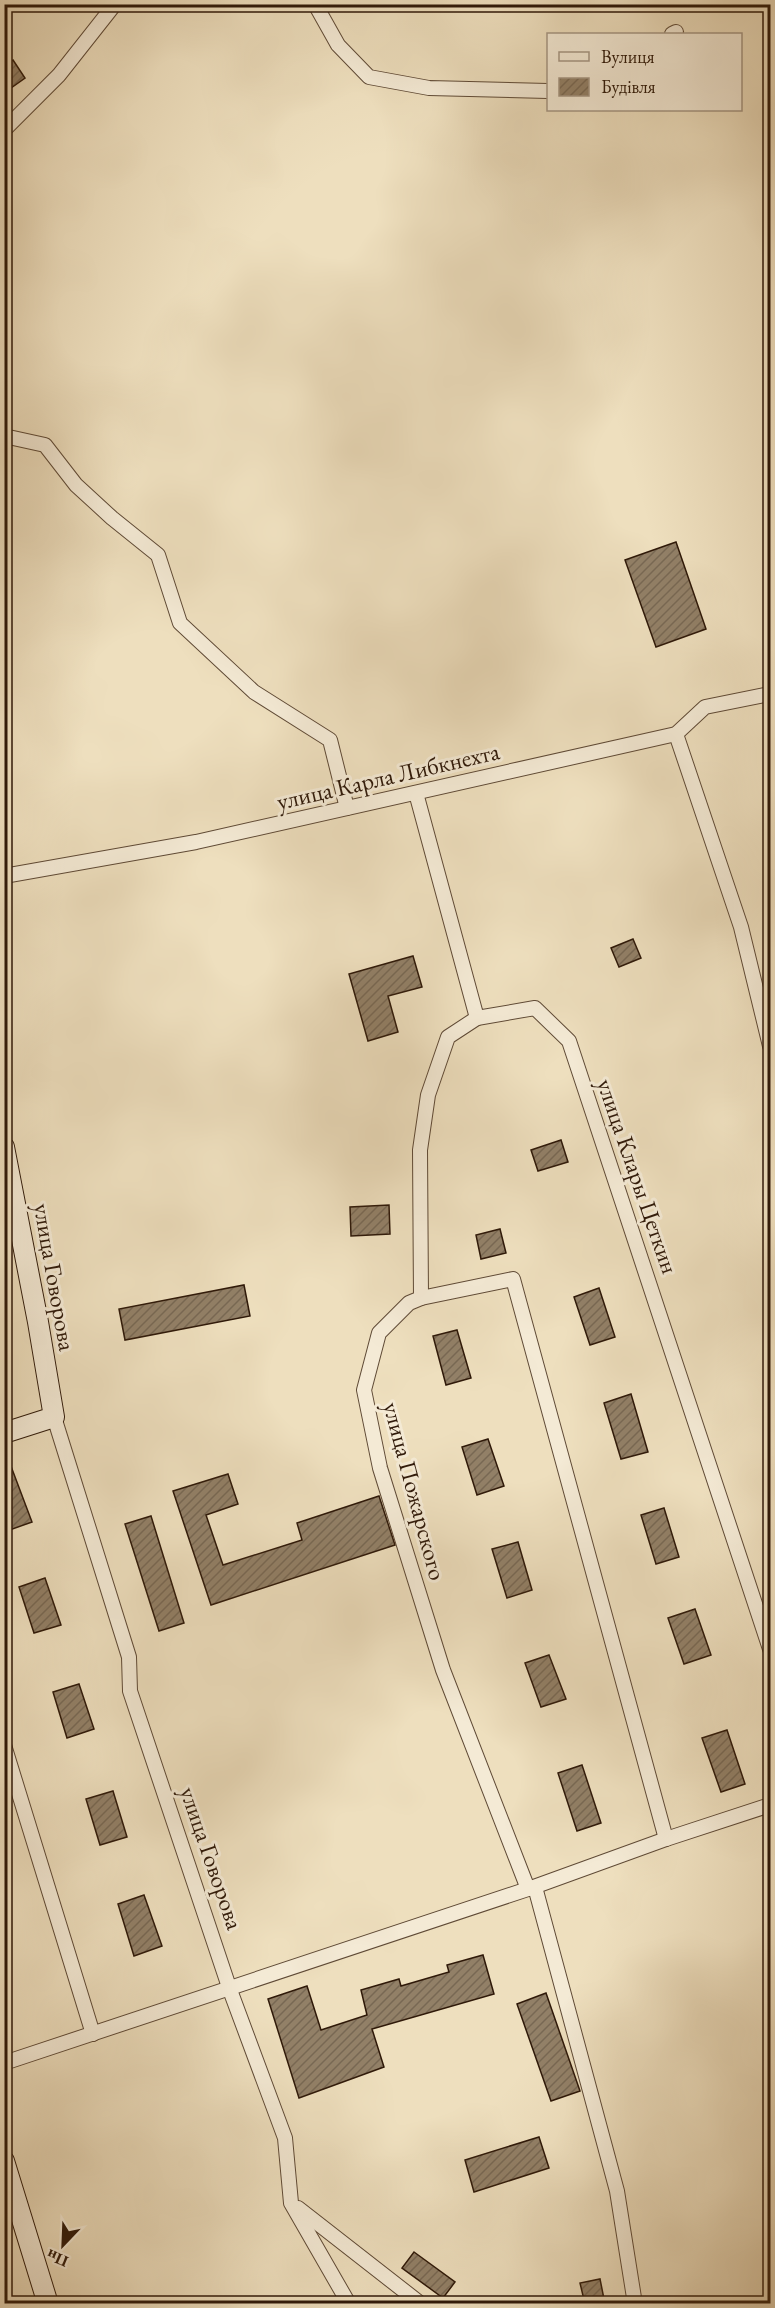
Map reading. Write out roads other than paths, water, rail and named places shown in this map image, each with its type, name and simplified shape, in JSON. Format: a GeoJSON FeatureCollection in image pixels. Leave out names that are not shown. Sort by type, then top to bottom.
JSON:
{"type":"FeatureCollection","features":[{"type":"Feature","properties":{"kind":"street"},"geometry":{"type":"LineString","coordinates":[[4,130],[59,75],[115,4]]}},
{"type":"Feature","properties":{"kind":"street"},"geometry":{"type":"LineString","coordinates":[[315,4],[338,45],[369,78],[429,88],[547,91]]}},
{"type":"Feature","properties":{"kind":"street"},"geometry":{"type":"LineString","coordinates":[[4,436],[45,445],[76,485],[158,555],[180,623],[254,692],[330,740],[347,808]]}},
{"type":"Feature","properties":{"kind":"street"},"geometry":{"type":"LineString","coordinates":[[771,694],[705,707],[676,734],[741,927],[771,1046]]}},
{"type":"Feature","properties":{"kind":"street","name":"улица Карла Либкнехта"},"geometry":{"type":"LineString","coordinates":[[4,876],[196,842],[676,734]]}},
{"type":"Feature","properties":{"kind":"street"},"geometry":{"type":"LineString","coordinates":[[416,793],[477,1018],[448,1037],[428,1095],[420,1150],[421,1298],[513,1279],[666,1839]]}},
{"type":"Feature","properties":{"kind":"street","name":"улица Клары Цеткин"},"geometry":{"type":"LineString","coordinates":[[477,1018],[536,1008],[569,1041],[771,1649]]}},
{"type":"Feature","properties":{"kind":"street","name":"улица Говорова"},"geometry":{"type":"LineString","coordinates":[[4,1147],[39,1322],[54,1417],[129,1657],[130,1691],[230,1990],[285,2138],[291,2203],[350,2304]]}},
{"type":"Feature","properties":{"kind":"street","name":"улица Пожарского"},"geometry":{"type":"LineString","coordinates":[[421,1298],[409,1303],[379,1333],[364,1390],[380,1467],[444,1670],[532,1888],[617,2191],[635,2304]]}},
{"type":"Feature","properties":{"kind":"street"},"geometry":{"type":"LineString","coordinates":[[4,1433],[54,1417]]}},
{"type":"Feature","properties":{"kind":"street"},"geometry":{"type":"LineString","coordinates":[[4,1745],[93,2034]]}},
{"type":"Feature","properties":{"kind":"street"},"geometry":{"type":"LineString","coordinates":[[4,2063],[230,1990],[532,1888],[666,1839],[771,1805]]}},
{"type":"Feature","properties":{"kind":"street"},"geometry":{"type":"LineString","coordinates":[[4,2161],[48,2304]]}},
{"type":"Feature","properties":{"kind":"street"},"geometry":{"type":"LineString","coordinates":[[291,2203],[421,2304]]}}]}
